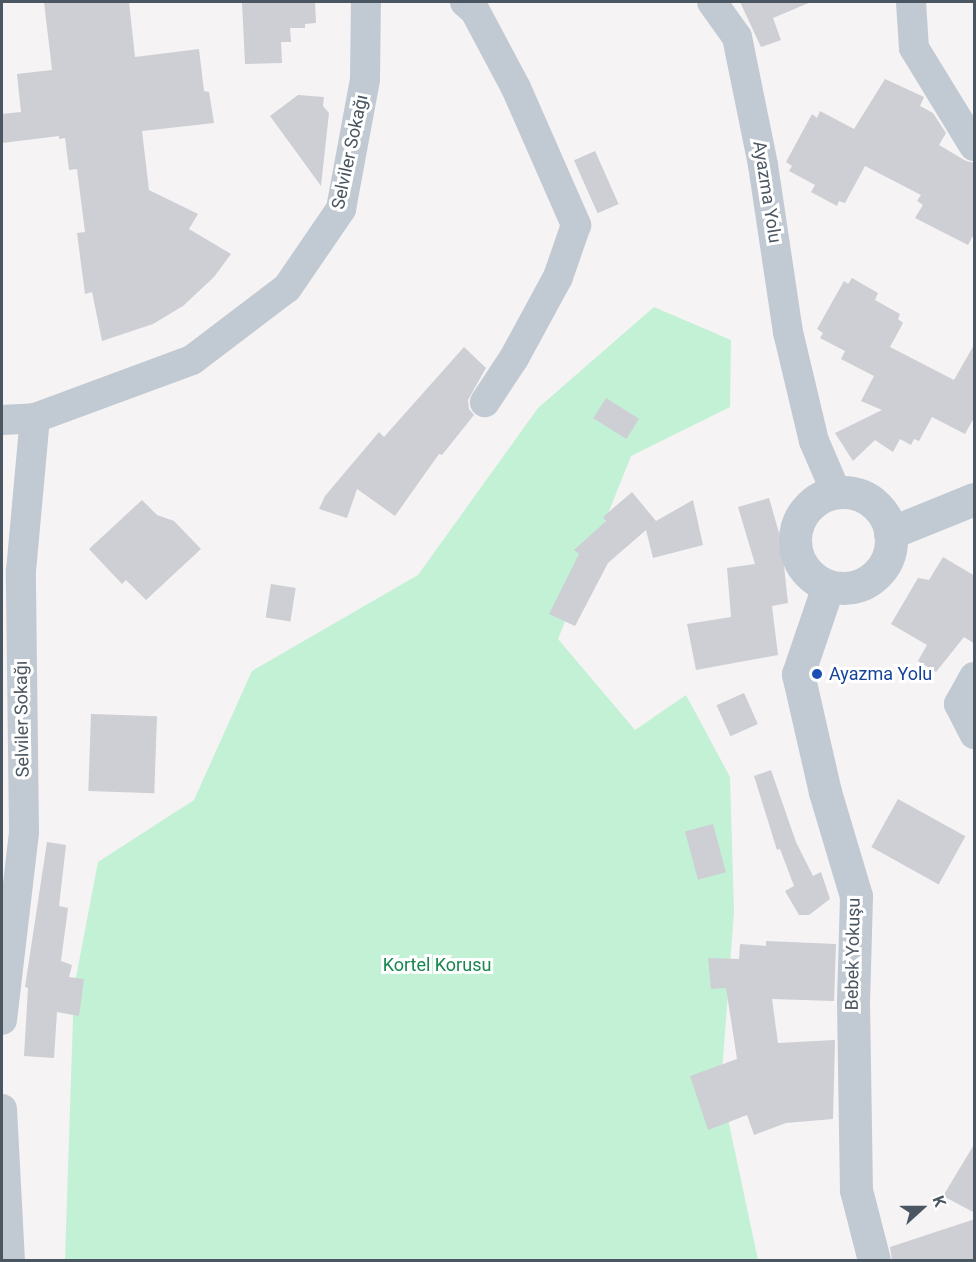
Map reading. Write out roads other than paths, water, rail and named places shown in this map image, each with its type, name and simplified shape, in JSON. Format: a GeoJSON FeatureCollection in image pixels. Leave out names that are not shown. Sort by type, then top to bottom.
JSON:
{"type":"FeatureCollection","features":[{"type":"Feature","properties":{"kind":"street","name":"Selviler Sokağı"},"geometry":{"type":"LineString","coordinates":[[2,420],[35,418],[192,360],[287,288],[341,209],[366,79],[366,2]]}},
{"type":"Feature","properties":{"kind":"street"},"geometry":{"type":"LineString","coordinates":[[465,2],[476,11],[516,88],[576,225],[558,277],[514,357],[485,402]]}},
{"type":"Feature","properties":{"kind":"street","name":"Ayazma Yolu"},"geometry":{"type":"LineString","coordinates":[[712,2],[737,37],[764,165],[788,332],[814,441],[836,492]]}},
{"type":"Feature","properties":{"kind":"street"},"geometry":{"type":"LineString","coordinates":[[911,2],[914,48],[975,146]]}},
{"type":"Feature","properties":{"kind":"street","name":"Selviler Sokağı"},"geometry":{"type":"LineString","coordinates":[[2,1020],[24,832],[21,571],[35,418]]}},
{"type":"Feature","properties":{"kind":"street"},"geometry":{"type":"LineString","coordinates":[[836,492],[854,493],[869,500],[885,517],[890,532],[887,560],[877,574],[862,584],[845,588],[828,586],[816,580],[803,568],[796,552],[796,530],[802,515],[812,503],[836,492]]}},
{"type":"Feature","properties":{"kind":"street"},"geometry":{"type":"LineString","coordinates":[[890,532],[975,499]]}},
{"type":"Feature","properties":{"kind":"street","name":"Bebek Yokuşu"},"geometry":{"type":"LineString","coordinates":[[828,586],[798,674],[825,792],[856,896],[853,1001],[856,1190],[874,1260]]}},
{"type":"Feature","properties":{"kind":"street"},"geometry":{"type":"LineString","coordinates":[[975,678],[959,704],[975,734]]}},
{"type":"Feature","properties":{"kind":"street"},"geometry":{"type":"LineString","coordinates":[[2,1109],[10,1260]]}},
{"type":"Feature","properties":{"kind":"place","name":"Ayazma Yolu"},"geometry":{"type":"Point","coordinates":[817,674]}},
{"type":"Feature","properties":{"kind":"park label","name":"Kortel Korusu"},"geometry":{"type":"Point","coordinates":[437,965]}}]}
